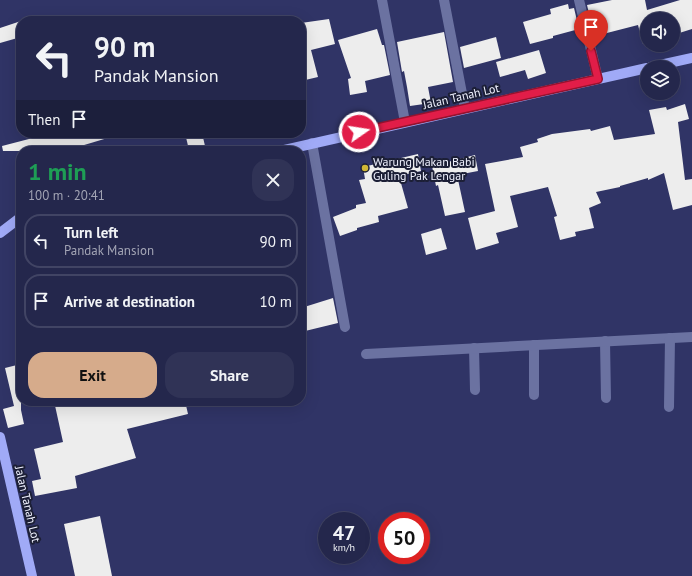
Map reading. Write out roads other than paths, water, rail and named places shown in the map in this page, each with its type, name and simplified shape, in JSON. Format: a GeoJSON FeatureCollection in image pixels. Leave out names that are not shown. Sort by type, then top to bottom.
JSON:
{"type":"FeatureCollection","features":[{"type":"Feature","properties":{"kind":"main road"},"geometry":{"type":"LineString","coordinates":[[680,61],[692,58]]}},
{"type":"Feature","properties":{"kind":"main road","name":"Jalan Tanah Lot"},"geometry":{"type":"LineString","coordinates":[[300,146],[640,70]]}},
{"type":"Feature","properties":{"kind":"main road"},"geometry":{"type":"LineString","coordinates":[[0,233],[16,221]]}},
{"type":"Feature","properties":{"kind":"main road","name":"Jalan Tanah Lot"},"geometry":{"type":"LineString","coordinates":[[0,437],[32,576]]}},
{"type":"Feature","properties":{"kind":"street"},"geometry":{"type":"LineString","coordinates":[[382,0],[405,122]]}},
{"type":"Feature","properties":{"kind":"street"},"geometry":{"type":"LineString","coordinates":[[444,0],[466,108]]}},
{"type":"Feature","properties":{"kind":"street"},"geometry":{"type":"LineString","coordinates":[[579,0],[598,79]]}},
{"type":"Feature","properties":{"kind":"street"},"geometry":{"type":"LineString","coordinates":[[312,143],[345,328]]}},
{"type":"Feature","properties":{"kind":"street"},"geometry":{"type":"LineString","coordinates":[[366,354],[692,337]]}},
{"type":"Feature","properties":{"kind":"street"},"geometry":{"type":"LineString","coordinates":[[669,406],[670,338]]}},
{"type":"Feature","properties":{"kind":"street"},"geometry":{"type":"LineString","coordinates":[[605,341],[606,398]]}},
{"type":"Feature","properties":{"kind":"street"},"geometry":{"type":"LineString","coordinates":[[534,345],[534,395]]}},
{"type":"Feature","properties":{"kind":"street"},"geometry":{"type":"LineString","coordinates":[[474,348],[474,390]]}},
{"type":"Feature","properties":{"kind":"place","name":"Warung Makan Babi Guling Pak Lengar"},"geometry":{"type":"Point","coordinates":[365,168]}}]}
